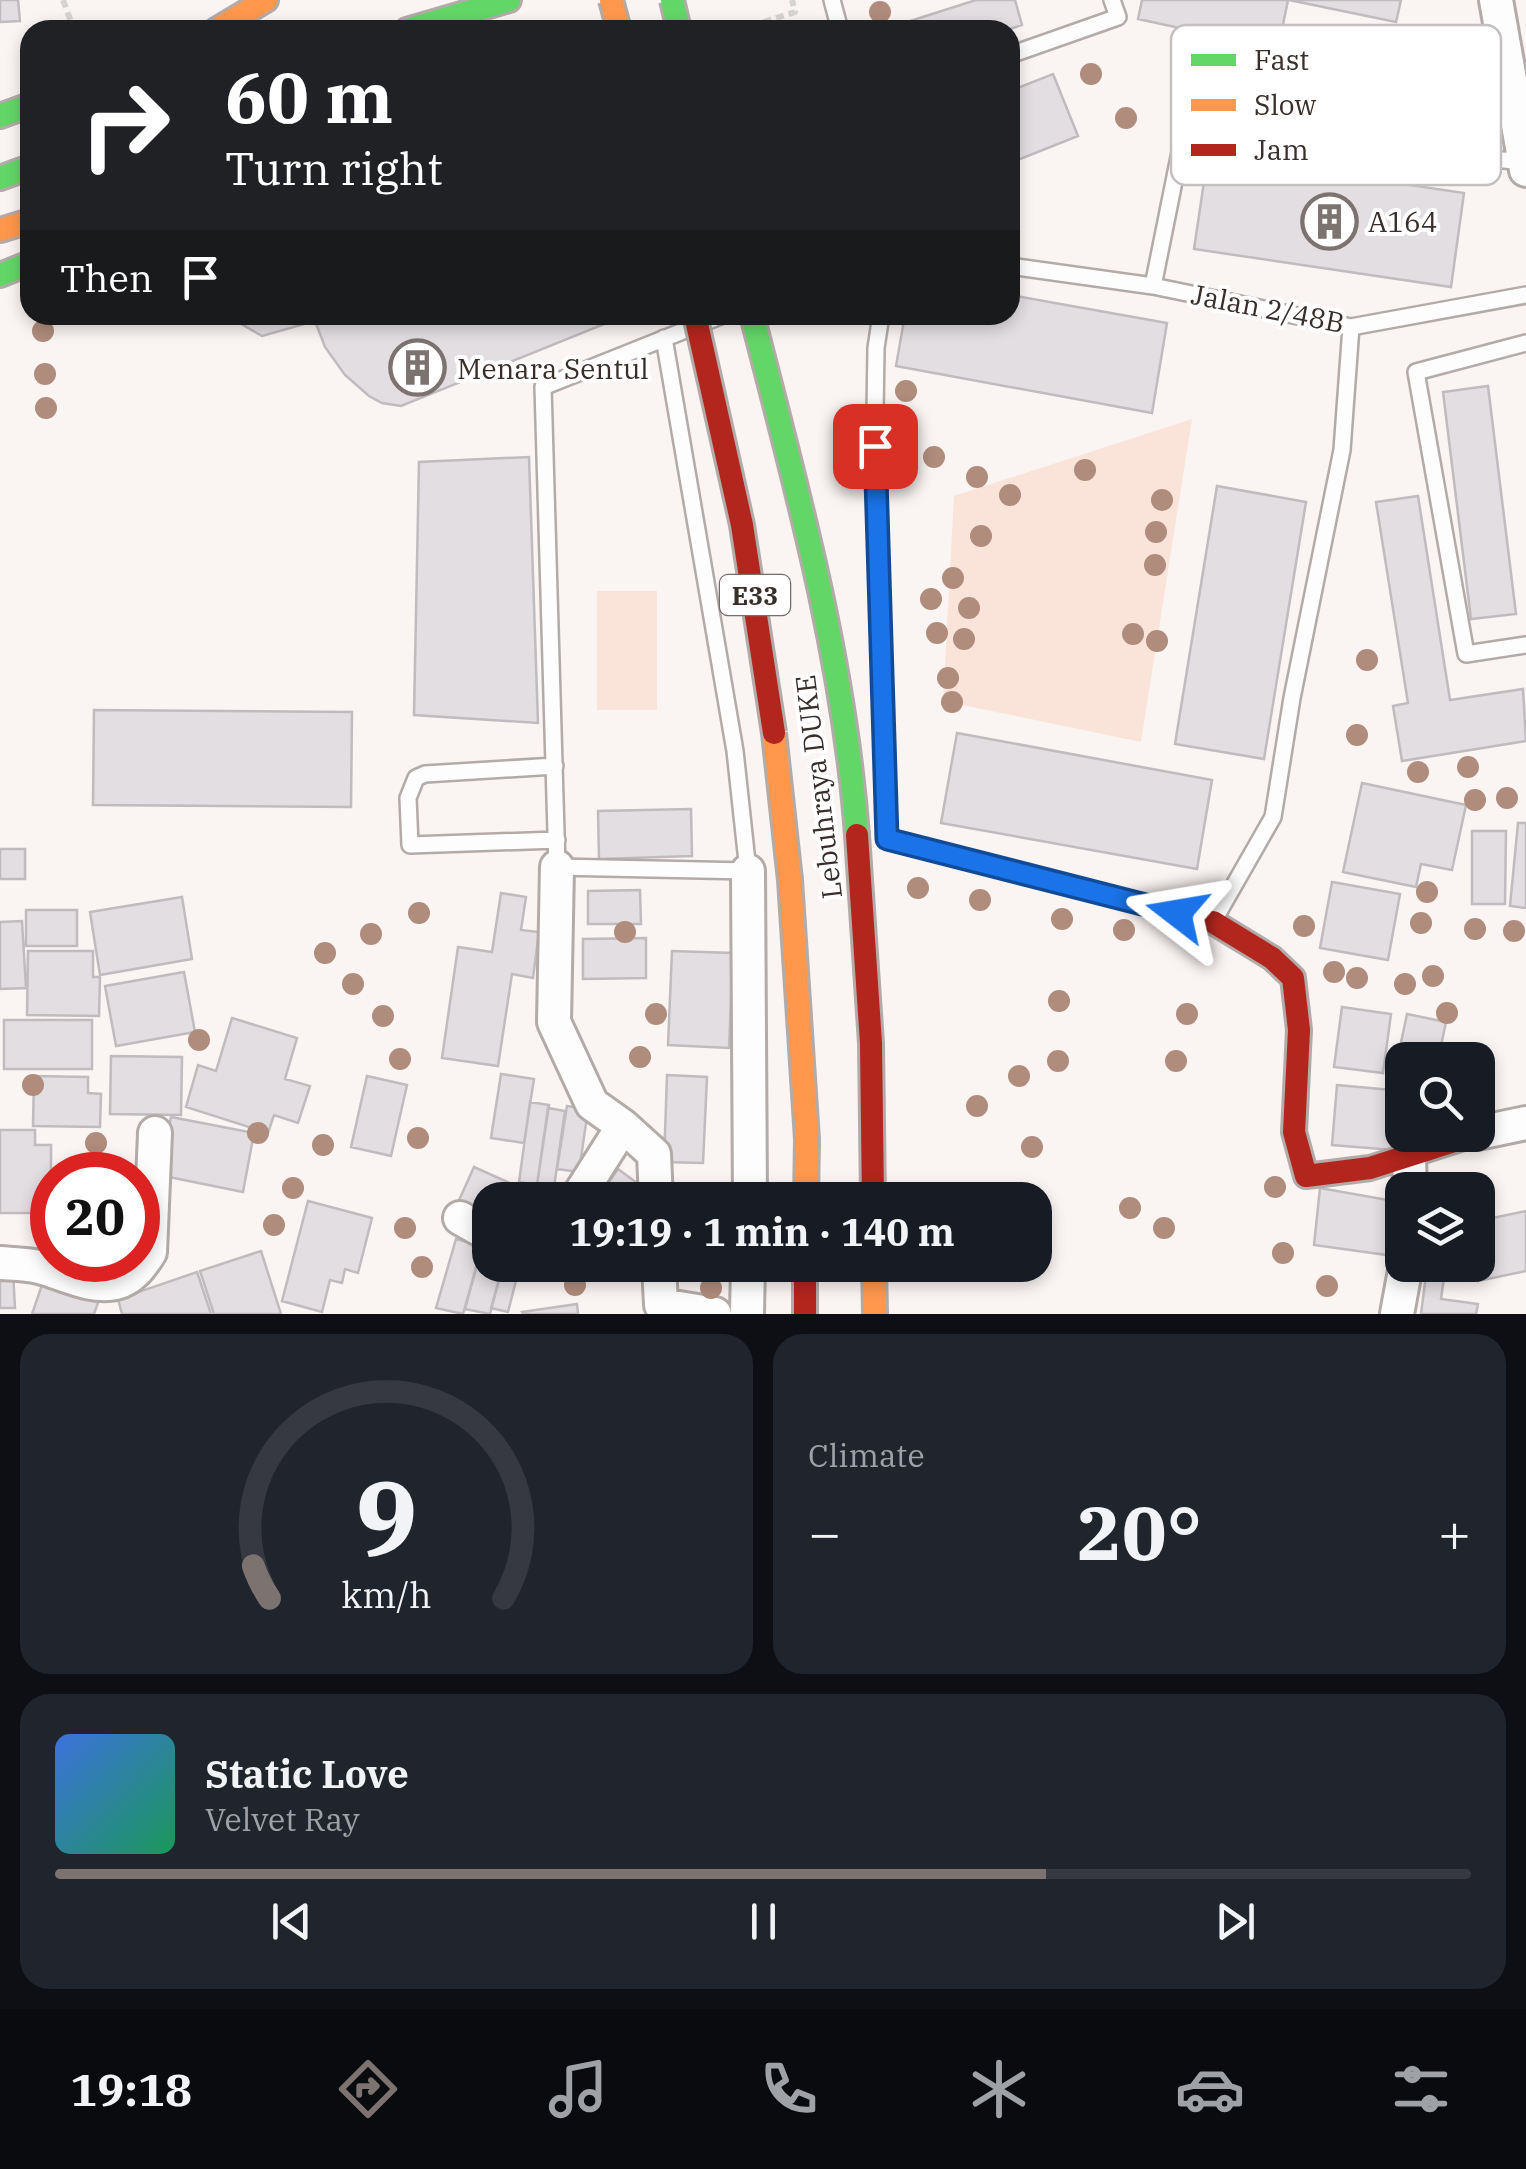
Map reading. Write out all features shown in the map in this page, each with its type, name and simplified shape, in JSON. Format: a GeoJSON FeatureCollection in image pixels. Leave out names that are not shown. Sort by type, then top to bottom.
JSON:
{"type":"FeatureCollection","features":[{"type":"Feature","properties":{"kind":"main road"},"geometry":{"type":"LineString","coordinates":[[233,20],[266,0]]}},
{"type":"Feature","properties":{"kind":"main road"},"geometry":{"type":"LineString","coordinates":[[442,20],[509,0]]}},
{"type":"Feature","properties":{"kind":"main road"},"geometry":{"type":"LineString","coordinates":[[645,20],[700,1]]}},
{"type":"Feature","properties":{"kind":"main road","name":"Lebuhraya DUKE"},"geometry":{"type":"LineString","coordinates":[[698,325],[721,415],[749,553],[780,779],[790,880],[806,1182]]}},
{"type":"Feature","properties":{"kind":"main road","name":"Lebuhraya DUKE"},"geometry":{"type":"LineString","coordinates":[[755,325],[818,566],[853,784],[871,1043],[873,1182]]}},
{"type":"Feature","properties":{"kind":"main road"},"geometry":{"type":"LineString","coordinates":[[1213,922],[1272,958],[1293,978],[1299,1030],[1294,1132],[1306,1176],[1338,1176],[1423,1152]]}},
{"type":"Feature","properties":{"kind":"main road"},"geometry":{"type":"LineString","coordinates":[[804,1314],[805,1282]]}},
{"type":"Feature","properties":{"kind":"main road"},"geometry":{"type":"LineString","coordinates":[[874,1282],[875,1314]]}},
{"type":"Feature","properties":{"kind":"street"},"geometry":{"type":"LineString","coordinates":[[1496,0],[1501,25]]}},
{"type":"Feature","properties":{"kind":"street"},"geometry":{"type":"LineString","coordinates":[[1501,28],[1526,165]]}},
{"type":"Feature","properties":{"kind":"street"},"geometry":{"type":"LineString","coordinates":[[557,854],[554,1022],[592,1104],[654,1154],[655,1182]]}},
{"type":"Feature","properties":{"kind":"street"},"geometry":{"type":"LineString","coordinates":[[748,871],[750,1182]]}},
{"type":"Feature","properties":{"kind":"street"},"geometry":{"type":"LineString","coordinates":[[1495,1129],[1526,1122]]}},
{"type":"Feature","properties":{"kind":"street"},"geometry":{"type":"LineString","coordinates":[[587,1182],[623,1126]]}},
{"type":"Feature","properties":{"kind":"street"},"geometry":{"type":"LineString","coordinates":[[12,1264],[82,1281],[117,1299],[150,1252],[155,1133]]}},
{"type":"Feature","properties":{"kind":"street"},"geometry":{"type":"LineString","coordinates":[[1409,1157],[1409,1172]]}},
{"type":"Feature","properties":{"kind":"street"},"geometry":{"type":"LineString","coordinates":[[460,1218],[472,1225]]}},
{"type":"Feature","properties":{"kind":"street"},"geometry":{"type":"LineString","coordinates":[[660,1282],[661,1305],[715,1314]]}},
{"type":"Feature","properties":{"kind":"street"},"geometry":{"type":"LineString","coordinates":[[747,1314],[748,1282]]}},
{"type":"Feature","properties":{"kind":"street"},"geometry":{"type":"LineString","coordinates":[[1397,1314],[1403,1282]]}},
{"type":"Feature","properties":{"kind":"lane"},"geometry":{"type":"LineString","coordinates":[[1020,51],[1118,17],[1112,0]]}},
{"type":"Feature","properties":{"kind":"lane"},"geometry":{"type":"LineString","coordinates":[[1501,163],[1526,165]]}},
{"type":"Feature","properties":{"kind":"lane"},"geometry":{"type":"LineString","coordinates":[[1153,286],[1173,185]]}},
{"type":"Feature","properties":{"kind":"lane","name":"Jalan 2/48B"},"geometry":{"type":"LineString","coordinates":[[1020,267],[1153,286],[1351,327],[1526,295]]}},
{"type":"Feature","properties":{"kind":"lane"},"geometry":{"type":"LineString","coordinates":[[557,854],[543,387],[698,325]]}},
{"type":"Feature","properties":{"kind":"lane"},"geometry":{"type":"LineString","coordinates":[[879,325],[874,479],[887,839],[1213,922],[1273,817],[1292,698],[1342,450],[1351,327]]}},
{"type":"Feature","properties":{"kind":"lane"},"geometry":{"type":"LineString","coordinates":[[555,766],[425,774],[416,778],[408,798],[410,845],[748,871],[735,751],[664,338]]}},
{"type":"Feature","properties":{"kind":"lane"},"geometry":{"type":"LineString","coordinates":[[1526,343],[1416,372],[1466,654],[1526,645]]}},
{"type":"Feature","properties":{"kind":"path"},"geometry":{"type":"LineString","coordinates":[[770,20],[795,12],[792,0]]}},
{"type":"Feature","properties":{"kind":"shaded area"},"geometry":{"type":"Polygon","coordinates":[[[1192,419],[1141,742],[943,701],[954,496],[1192,419]]]}},
{"type":"Feature","properties":{"kind":"shaded area"},"geometry":{"type":"Polygon","coordinates":[[[597,591],[657,591],[657,710],[597,710],[597,591]]]}},
{"type":"Feature","properties":{"kind":"building"},"geometry":{"type":"Polygon","coordinates":[[[0,0],[18,0],[20,21],[0,22],[0,0]]]}},
{"type":"Feature","properties":{"kind":"building"},"geometry":{"type":"Polygon","coordinates":[[[976,0],[1015,0],[1022,25],[1020,20],[913,20],[976,0]]]}},
{"type":"Feature","properties":{"kind":"building"},"geometry":{"type":"Polygon","coordinates":[[[1142,0],[1288,0],[1283,25],[1171,26],[1138,19],[1142,0]]]}},
{"type":"Feature","properties":{"kind":"building"},"geometry":{"type":"Polygon","coordinates":[[[1289,0],[1401,0],[1396,22],[1289,0]]]}},
{"type":"Feature","properties":{"kind":"building"},"geometry":{"type":"Polygon","coordinates":[[[1053,74],[1078,136],[1020,159],[1020,87],[1053,74]]]}},
{"type":"Feature","properties":{"kind":"building","name":"A164"},"geometry":{"type":"Polygon","coordinates":[[[1204,185],[1410,185],[1464,193],[1451,287],[1194,249],[1204,185]]]}},
{"type":"Feature","properties":{"kind":"building"},"geometry":{"type":"Polygon","coordinates":[[[1020,297],[1167,323],[1152,413],[896,366],[903,325],[1020,325],[1020,297]]]}},
{"type":"Feature","properties":{"kind":"building","name":"Menara Sentul"},"geometry":{"type":"Polygon","coordinates":[[[243,325],[301,325],[262,336],[243,325]]]}},
{"type":"Feature","properties":{"kind":"building","name":"Menara Sentul"},"geometry":{"type":"Polygon","coordinates":[[[317,325],[602,325],[401,406],[369,396],[345,375],[325,347],[317,325]]]}},
{"type":"Feature","properties":{"kind":"building"},"geometry":{"type":"Polygon","coordinates":[[[1488,386],[1516,614],[1471,619],[1443,392],[1488,386]]]}},
{"type":"Feature","properties":{"kind":"building"},"geometry":{"type":"Polygon","coordinates":[[[529,457],[538,723],[414,715],[419,462],[529,457]]]}},
{"type":"Feature","properties":{"kind":"building"},"geometry":{"type":"Polygon","coordinates":[[[1217,486],[1306,502],[1264,759],[1175,744],[1217,486]]]}},
{"type":"Feature","properties":{"kind":"building"},"geometry":{"type":"Polygon","coordinates":[[[1418,496],[1450,700],[1523,689],[1526,741],[1402,761],[1393,706],[1408,703],[1376,502],[1418,496]]]}},
{"type":"Feature","properties":{"kind":"building"},"geometry":{"type":"Polygon","coordinates":[[[94,710],[352,712],[351,807],[93,805],[94,710]]]}},
{"type":"Feature","properties":{"kind":"building"},"geometry":{"type":"Polygon","coordinates":[[[957,733],[1212,780],[1197,869],[941,823],[957,733]]]}},
{"type":"Feature","properties":{"kind":"building"},"geometry":{"type":"Polygon","coordinates":[[[1362,783],[1466,805],[1452,870],[1421,864],[1416,887],[1343,872],[1362,783]]]}},
{"type":"Feature","properties":{"kind":"building"},"geometry":{"type":"Polygon","coordinates":[[[691,809],[692,856],[599,859],[598,811],[691,809]]]}},
{"type":"Feature","properties":{"kind":"building"},"geometry":{"type":"Polygon","coordinates":[[[1518,823],[1526,823],[1526,908],[1510,906],[1518,823]]]}},
{"type":"Feature","properties":{"kind":"building"},"geometry":{"type":"Polygon","coordinates":[[[1472,831],[1506,831],[1505,904],[1472,904],[1472,831]]]}},
{"type":"Feature","properties":{"kind":"building"},"geometry":{"type":"Polygon","coordinates":[[[0,849],[25,849],[25,879],[0,879],[0,849]]]}},
{"type":"Feature","properties":{"kind":"building"},"geometry":{"type":"Polygon","coordinates":[[[1332,882],[1400,894],[1388,960],[1320,948],[1332,882]]]}},
{"type":"Feature","properties":{"kind":"building"},"geometry":{"type":"Polygon","coordinates":[[[640,890],[641,924],[588,924],[588,891],[640,890]]]}},
{"type":"Feature","properties":{"kind":"building"},"geometry":{"type":"Polygon","coordinates":[[[501,893],[526,897],[521,930],[539,932],[533,978],[512,974],[498,1066],[442,1058],[458,947],[492,952],[501,893]]]}},
{"type":"Feature","properties":{"kind":"building"},"geometry":{"type":"Polygon","coordinates":[[[182,897],[192,959],[100,975],[90,912],[182,897]]]}},
{"type":"Feature","properties":{"kind":"building"},"geometry":{"type":"Polygon","coordinates":[[[26,910],[77,910],[77,946],[26,946],[26,910]]]}},
{"type":"Feature","properties":{"kind":"building"},"geometry":{"type":"Polygon","coordinates":[[[22,921],[26,988],[0,989],[0,922],[22,921]]]}},
{"type":"Feature","properties":{"kind":"building"},"geometry":{"type":"Polygon","coordinates":[[[646,938],[646,978],[583,979],[583,939],[646,938]]]}},
{"type":"Feature","properties":{"kind":"building"},"geometry":{"type":"Polygon","coordinates":[[[28,951],[93,951],[93,977],[100,977],[99,1016],[27,1015],[28,951]]]}},
{"type":"Feature","properties":{"kind":"building"},"geometry":{"type":"Polygon","coordinates":[[[672,951],[733,953],[729,1048],[668,1045],[672,951]]]}},
{"type":"Feature","properties":{"kind":"building"},"geometry":{"type":"Polygon","coordinates":[[[184,972],[195,1032],[116,1046],[105,986],[184,972]]]}},
{"type":"Feature","properties":{"kind":"building"},"geometry":{"type":"Polygon","coordinates":[[[1342,1007],[1391,1014],[1383,1073],[1334,1067],[1342,1007]]]}},
{"type":"Feature","properties":{"kind":"building"},"geometry":{"type":"Polygon","coordinates":[[[1407,1014],[1446,1022],[1442,1042],[1401,1042],[1407,1014]]]}},
{"type":"Feature","properties":{"kind":"building"},"geometry":{"type":"Polygon","coordinates":[[[232,1018],[297,1038],[285,1079],[310,1086],[298,1123],[274,1115],[268,1133],[186,1107],[198,1065],[216,1071],[232,1018]]]}},
{"type":"Feature","properties":{"kind":"building"},"geometry":{"type":"Polygon","coordinates":[[[4,1020],[92,1020],[92,1069],[4,1069],[4,1020]]]}},
{"type":"Feature","properties":{"kind":"building"},"geometry":{"type":"Polygon","coordinates":[[[111,1056],[182,1057],[181,1115],[110,1114],[111,1056]]]}},
{"type":"Feature","properties":{"kind":"building"},"geometry":{"type":"Polygon","coordinates":[[[501,1074],[534,1079],[524,1143],[491,1138],[501,1074]]]}},
{"type":"Feature","properties":{"kind":"building"},"geometry":{"type":"Polygon","coordinates":[[[667,1075],[707,1077],[703,1163],[664,1162],[667,1075]]]}},
{"type":"Feature","properties":{"kind":"building"},"geometry":{"type":"Polygon","coordinates":[[[34,1076],[88,1077],[88,1093],[101,1094],[100,1127],[33,1126],[34,1076]]]}},
{"type":"Feature","properties":{"kind":"building"},"geometry":{"type":"Polygon","coordinates":[[[367,1076],[407,1085],[391,1156],[351,1147],[367,1076]]]}},
{"type":"Feature","properties":{"kind":"building"},"geometry":{"type":"Polygon","coordinates":[[[1337,1085],[1385,1089],[1385,1149],[1332,1145],[1337,1085]]]}},
{"type":"Feature","properties":{"kind":"building"},"geometry":{"type":"Polygon","coordinates":[[[530,1102],[549,1105],[537,1182],[519,1182],[530,1102]]]}},
{"type":"Feature","properties":{"kind":"building"},"geometry":{"type":"Polygon","coordinates":[[[567,1106],[588,1109],[579,1172],[557,1169],[567,1106]]]}},
{"type":"Feature","properties":{"kind":"building"},"geometry":{"type":"Polygon","coordinates":[[[548,1108],[565,1111],[555,1182],[537,1182],[548,1108]]]}},
{"type":"Feature","properties":{"kind":"building"},"geometry":{"type":"Polygon","coordinates":[[[171,1117],[254,1133],[243,1192],[160,1175],[171,1117]]]}},
{"type":"Feature","properties":{"kind":"building"},"geometry":{"type":"Polygon","coordinates":[[[0,1130],[35,1130],[35,1145],[51,1145],[51,1152],[30,1152],[30,1213],[0,1213],[0,1130]]]}},
{"type":"Feature","properties":{"kind":"building"},"geometry":{"type":"Polygon","coordinates":[[[474,1167],[507,1182],[472,1182],[472,1216],[455,1209],[474,1167]]]}},
{"type":"Feature","properties":{"kind":"building"},"geometry":{"type":"Polygon","coordinates":[[[618,1169],[636,1182],[609,1182],[618,1169]]]}},
{"type":"Feature","properties":{"kind":"building"},"geometry":{"type":"Polygon","coordinates":[[[1320,1188],[1385,1200],[1385,1255],[1314,1245],[1320,1188]]]}},
{"type":"Feature","properties":{"kind":"building"},"geometry":{"type":"Polygon","coordinates":[[[308,1201],[372,1218],[358,1273],[345,1269],[342,1283],[330,1280],[322,1312],[282,1301],[308,1201]]]}},
{"type":"Feature","properties":{"kind":"building"},"geometry":{"type":"Polygon","coordinates":[[[1526,1211],[1526,1271],[1495,1277],[1495,1217],[1526,1211]]]}},
{"type":"Feature","properties":{"kind":"building"},"geometry":{"type":"Polygon","coordinates":[[[456,1239],[472,1243],[472,1282],[463,1314],[436,1308],[456,1239]]]}},
{"type":"Feature","properties":{"kind":"building"},"geometry":{"type":"Polygon","coordinates":[[[261,1251],[281,1314],[214,1314],[200,1271],[261,1251]]]}},
{"type":"Feature","properties":{"kind":"building"},"geometry":{"type":"Polygon","coordinates":[[[0,1271],[13,1271],[15,1308],[0,1308],[0,1271]]]}},
{"type":"Feature","properties":{"kind":"building"},"geometry":{"type":"Polygon","coordinates":[[[197,1272],[211,1314],[122,1314],[118,1299],[197,1272]]]}},
{"type":"Feature","properties":{"kind":"building"},"geometry":{"type":"Polygon","coordinates":[[[43,1282],[99,1300],[94,1314],[32,1314],[43,1282]]]}},
{"type":"Feature","properties":{"kind":"building"},"geometry":{"type":"Polygon","coordinates":[[[472,1282],[498,1282],[490,1314],[465,1309],[472,1282]]]}},
{"type":"Feature","properties":{"kind":"building"},"geometry":{"type":"Polygon","coordinates":[[[498,1282],[516,1282],[508,1312],[491,1308],[498,1282]]]}},
{"type":"Feature","properties":{"kind":"building"},"geometry":{"type":"Polygon","coordinates":[[[1425,1282],[1443,1282],[1441,1299],[1478,1304],[1476,1314],[1421,1314],[1425,1282]]]}},
{"type":"Feature","properties":{"kind":"building"},"geometry":{"type":"Polygon","coordinates":[[[577,1304],[578,1314],[522,1312],[577,1304]]]}},
{"type":"Feature","properties":{"kind":"traffic: fast"},"geometry":{"type":"LineString","coordinates":[[441,20],[509,0]]}},
{"type":"Feature","properties":{"kind":"traffic: fast"},"geometry":{"type":"LineString","coordinates":[[672,0],[677,20]]}},
{"type":"Feature","properties":{"kind":"traffic: fast"},"geometry":{"type":"LineString","coordinates":[[0,116],[20,109]]}},
{"type":"Feature","properties":{"kind":"traffic: fast"},"geometry":{"type":"LineString","coordinates":[[0,178],[20,171]]}},
{"type":"Feature","properties":{"kind":"traffic: fast"},"geometry":{"type":"LineString","coordinates":[[0,275],[20,267]]}},
{"type":"Feature","properties":{"kind":"traffic: fast"},"geometry":{"type":"LineString","coordinates":[[755,325],[830,638],[851,769],[857,835]]}},
{"type":"Feature","properties":{"kind":"traffic: slow"},"geometry":{"type":"LineString","coordinates":[[233,20],[266,0]]}},
{"type":"Feature","properties":{"kind":"traffic: slow"},"geometry":{"type":"LineString","coordinates":[[611,0],[616,20]]}},
{"type":"Feature","properties":{"kind":"traffic: slow"},"geometry":{"type":"LineString","coordinates":[[0,230],[20,224]]}},
{"type":"Feature","properties":{"kind":"traffic: slow"},"geometry":{"type":"LineString","coordinates":[[774,733],[790,880]]}},
{"type":"Feature","properties":{"kind":"traffic: slow"},"geometry":{"type":"LineString","coordinates":[[790,880],[807,1139],[806,1182]]}},
{"type":"Feature","properties":{"kind":"traffic: slow"},"geometry":{"type":"LineString","coordinates":[[874,1282],[875,1314]]}},
{"type":"Feature","properties":{"kind":"traffic: jam"},"geometry":{"type":"LineString","coordinates":[[697,325],[742,525],[774,733]]}},
{"type":"Feature","properties":{"kind":"traffic: jam"},"geometry":{"type":"LineString","coordinates":[[857,835],[871,1043],[873,1182]]}},
{"type":"Feature","properties":{"kind":"traffic: jam"},"geometry":{"type":"LineString","coordinates":[[1213,922],[1272,958],[1293,978],[1299,1030],[1294,1132],[1306,1176],[1370,1168],[1420,1152]]}},
{"type":"Feature","properties":{"kind":"traffic: jam"},"geometry":{"type":"LineString","coordinates":[[805,1282],[805,1314]]}},
{"type":"Feature","properties":{"kind":"place","name":"A164"},"geometry":{"type":"Point","coordinates":[1329,221]}},
{"type":"Feature","properties":{"kind":"place","name":"Menara Sentul"},"geometry":{"type":"Point","coordinates":[418,368]}},
{"type":"Feature","properties":{"kind":"route"},"geometry":{"type":"LineString","coordinates":[[875,446],[887,839],[1177,913]]}}]}
